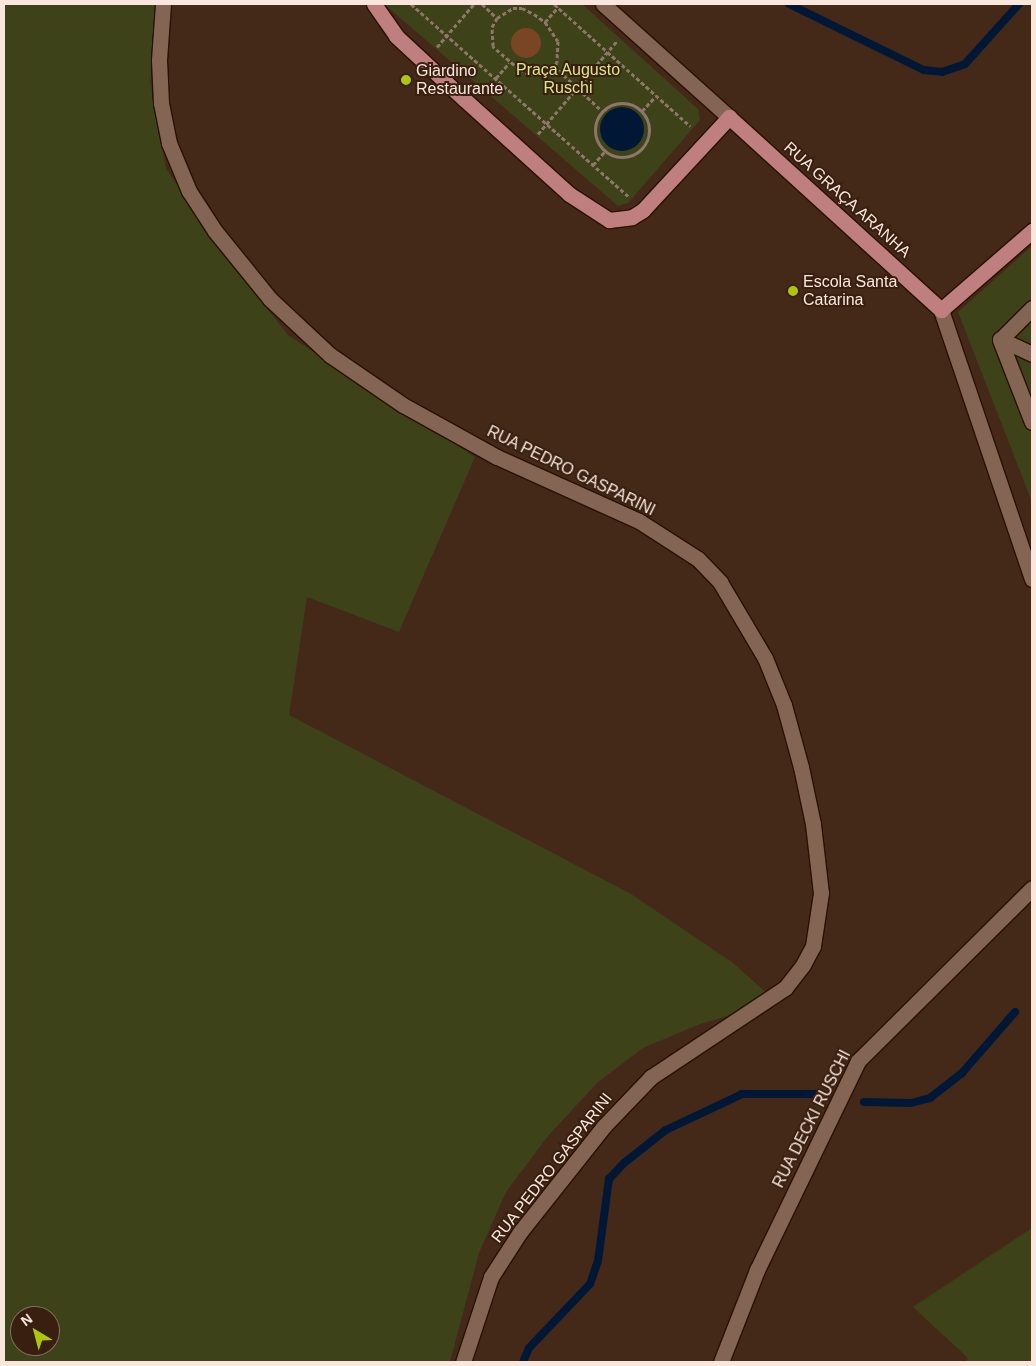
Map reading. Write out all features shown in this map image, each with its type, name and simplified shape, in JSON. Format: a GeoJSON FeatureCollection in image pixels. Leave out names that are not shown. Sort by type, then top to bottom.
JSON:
{"type":"FeatureCollection","features":[{"type":"Feature","properties":{"kind":"main road"},"geometry":{"type":"LineString","coordinates":[[374,4],[396,36],[464,99],[570,194],[609,220],[632,217],[643,210],[729,117]]}},
{"type":"Feature","properties":{"kind":"main road","name":"RUA GRAÇA ARANHA"},"geometry":{"type":"LineString","coordinates":[[729,117],[941,310]]}},
{"type":"Feature","properties":{"kind":"main road"},"geometry":{"type":"LineString","coordinates":[[941,310],[1032,231]]}},
{"type":"Feature","properties":{"kind":"street","name":"RUA PEDRO GASPARINI"},"geometry":{"type":"LineString","coordinates":[[163,4],[159,60],[161,103],[169,143],[189,191],[215,231],[270,299],[330,355],[403,405],[497,457],[639,521],[698,559],[720,582],[765,658],[784,705],[801,767],[815,833],[821,893],[813,946],[803,965],[784,988],[650,1077],[604,1126],[520,1232],[491,1277],[463,1362]]}},
{"type":"Feature","properties":{"kind":"street"},"geometry":{"type":"LineString","coordinates":[[603,4],[729,117]]}},
{"type":"Feature","properties":{"kind":"street"},"geometry":{"type":"LineString","coordinates":[[1032,308],[1000,339],[1000,347],[1032,422]]}},
{"type":"Feature","properties":{"kind":"street"},"geometry":{"type":"LineString","coordinates":[[941,310],[1032,579]]}},
{"type":"Feature","properties":{"kind":"street"},"geometry":{"type":"LineString","coordinates":[[1000,339],[1032,354]]}},
{"type":"Feature","properties":{"kind":"street","name":"RUA DECKI RUSCHI"},"geometry":{"type":"LineString","coordinates":[[721,1362],[757,1270],[858,1061],[1032,888]]}},
{"type":"Feature","properties":{"kind":"path"},"geometry":{"type":"LineString","coordinates":[[411,4],[628,197]]}},
{"type":"Feature","properties":{"kind":"path"},"geometry":{"type":"LineString","coordinates":[[437,47],[474,4]]}},
{"type":"Feature","properties":{"kind":"path"},"geometry":{"type":"LineString","coordinates":[[482,4],[497,18]]}},
{"type":"Feature","properties":{"kind":"path"},"geometry":{"type":"LineString","coordinates":[[554,4],[690,126]]}},
{"type":"Feature","properties":{"kind":"path"},"geometry":{"type":"LineString","coordinates":[[545,22],[558,7]]}},
{"type":"Feature","properties":{"kind":"path"},"geometry":{"type":"LineString","coordinates":[[513,8],[522,8],[545,22],[560,48],[554,66],[537,75],[528,74],[509,63],[493,46],[492,26],[497,18],[513,8]]}},
{"type":"Feature","properties":{"kind":"path"},"geometry":{"type":"LineString","coordinates":[[538,134],[617,41]]}},
{"type":"Feature","properties":{"kind":"path"},"geometry":{"type":"LineString","coordinates":[[496,78],[509,63]]}},
{"type":"Feature","properties":{"kind":"path"},"geometry":{"type":"LineString","coordinates":[[554,66],[602,111]]}},
{"type":"Feature","properties":{"kind":"path"},"geometry":{"type":"LineString","coordinates":[[642,111],[656,96]]}},
{"type":"Feature","properties":{"kind":"path"},"geometry":{"type":"LineString","coordinates":[[618,102],[627,102],[642,111],[650,128],[649,136],[638,152],[621,157],[604,151],[598,144],[595,127],[602,111],[618,102]]}},
{"type":"Feature","properties":{"kind":"path"},"geometry":{"type":"LineString","coordinates":[[593,165],[604,151]]}},
{"type":"Feature","properties":{"kind":"green space"},"geometry":{"type":"Polygon","coordinates":[[[4,4],[164,4],[163,33],[150,81],[166,168],[216,244],[288,335],[475,457],[399,632],[307,597],[289,715],[631,894],[732,962],[770,996],[751,1009],[700,1024],[643,1048],[597,1083],[548,1136],[506,1192],[479,1253],[450,1362],[4,1362],[4,4]]]}},
{"type":"Feature","properties":{"kind":"green space","name":"Praça Augusto Ruschi"},"geometry":{"type":"Polygon","coordinates":[[[384,4],[582,4],[698,109],[700,120],[628,203],[618,206],[384,4]]]}},
{"type":"Feature","properties":{"kind":"green space"},"geometry":{"type":"Polygon","coordinates":[[[1032,246],[1032,502],[958,312],[1032,246]]]}},
{"type":"Feature","properties":{"kind":"green space"},"geometry":{"type":"Polygon","coordinates":[[[1032,1228],[1032,1362],[966,1362],[968,1358],[913,1307],[1032,1228]]]}},
{"type":"Feature","properties":{"kind":"water"},"geometry":{"type":"Polygon","coordinates":[[[622,107],[634,111],[640,117],[644,129],[640,141],[634,147],[622,151],[610,147],[604,141],[600,129],[604,117],[610,111],[622,107]]]}},
{"type":"Feature","properties":{"kind":"building"},"geometry":{"type":"Polygon","coordinates":[[[526,28],[532,29],[540,37],[540,49],[532,57],[526,58],[520,57],[512,49],[511,43],[512,37],[520,29],[526,28]]]}},
{"type":"Feature","properties":{"kind":"waterway"},"geometry":{"type":"LineString","coordinates":[[789,4],[924,70],[942,72],[965,64],[1019,4]]}},
{"type":"Feature","properties":{"kind":"waterway"},"geometry":{"type":"LineString","coordinates":[[864,1102],[911,1103],[930,1098],[962,1073],[1015,1012]]}},
{"type":"Feature","properties":{"kind":"waterway"},"geometry":{"type":"LineString","coordinates":[[523,1362],[529,1348],[590,1284],[598,1261],[609,1179],[624,1163],[666,1130],[742,1094],[819,1094]]}},
{"type":"Feature","properties":{"kind":"place","name":"Giardino Restaurante"},"geometry":{"type":"Point","coordinates":[406,80]}},
{"type":"Feature","properties":{"kind":"place","name":"Escola Santa Catarina"},"geometry":{"type":"Point","coordinates":[793,291]}}]}
